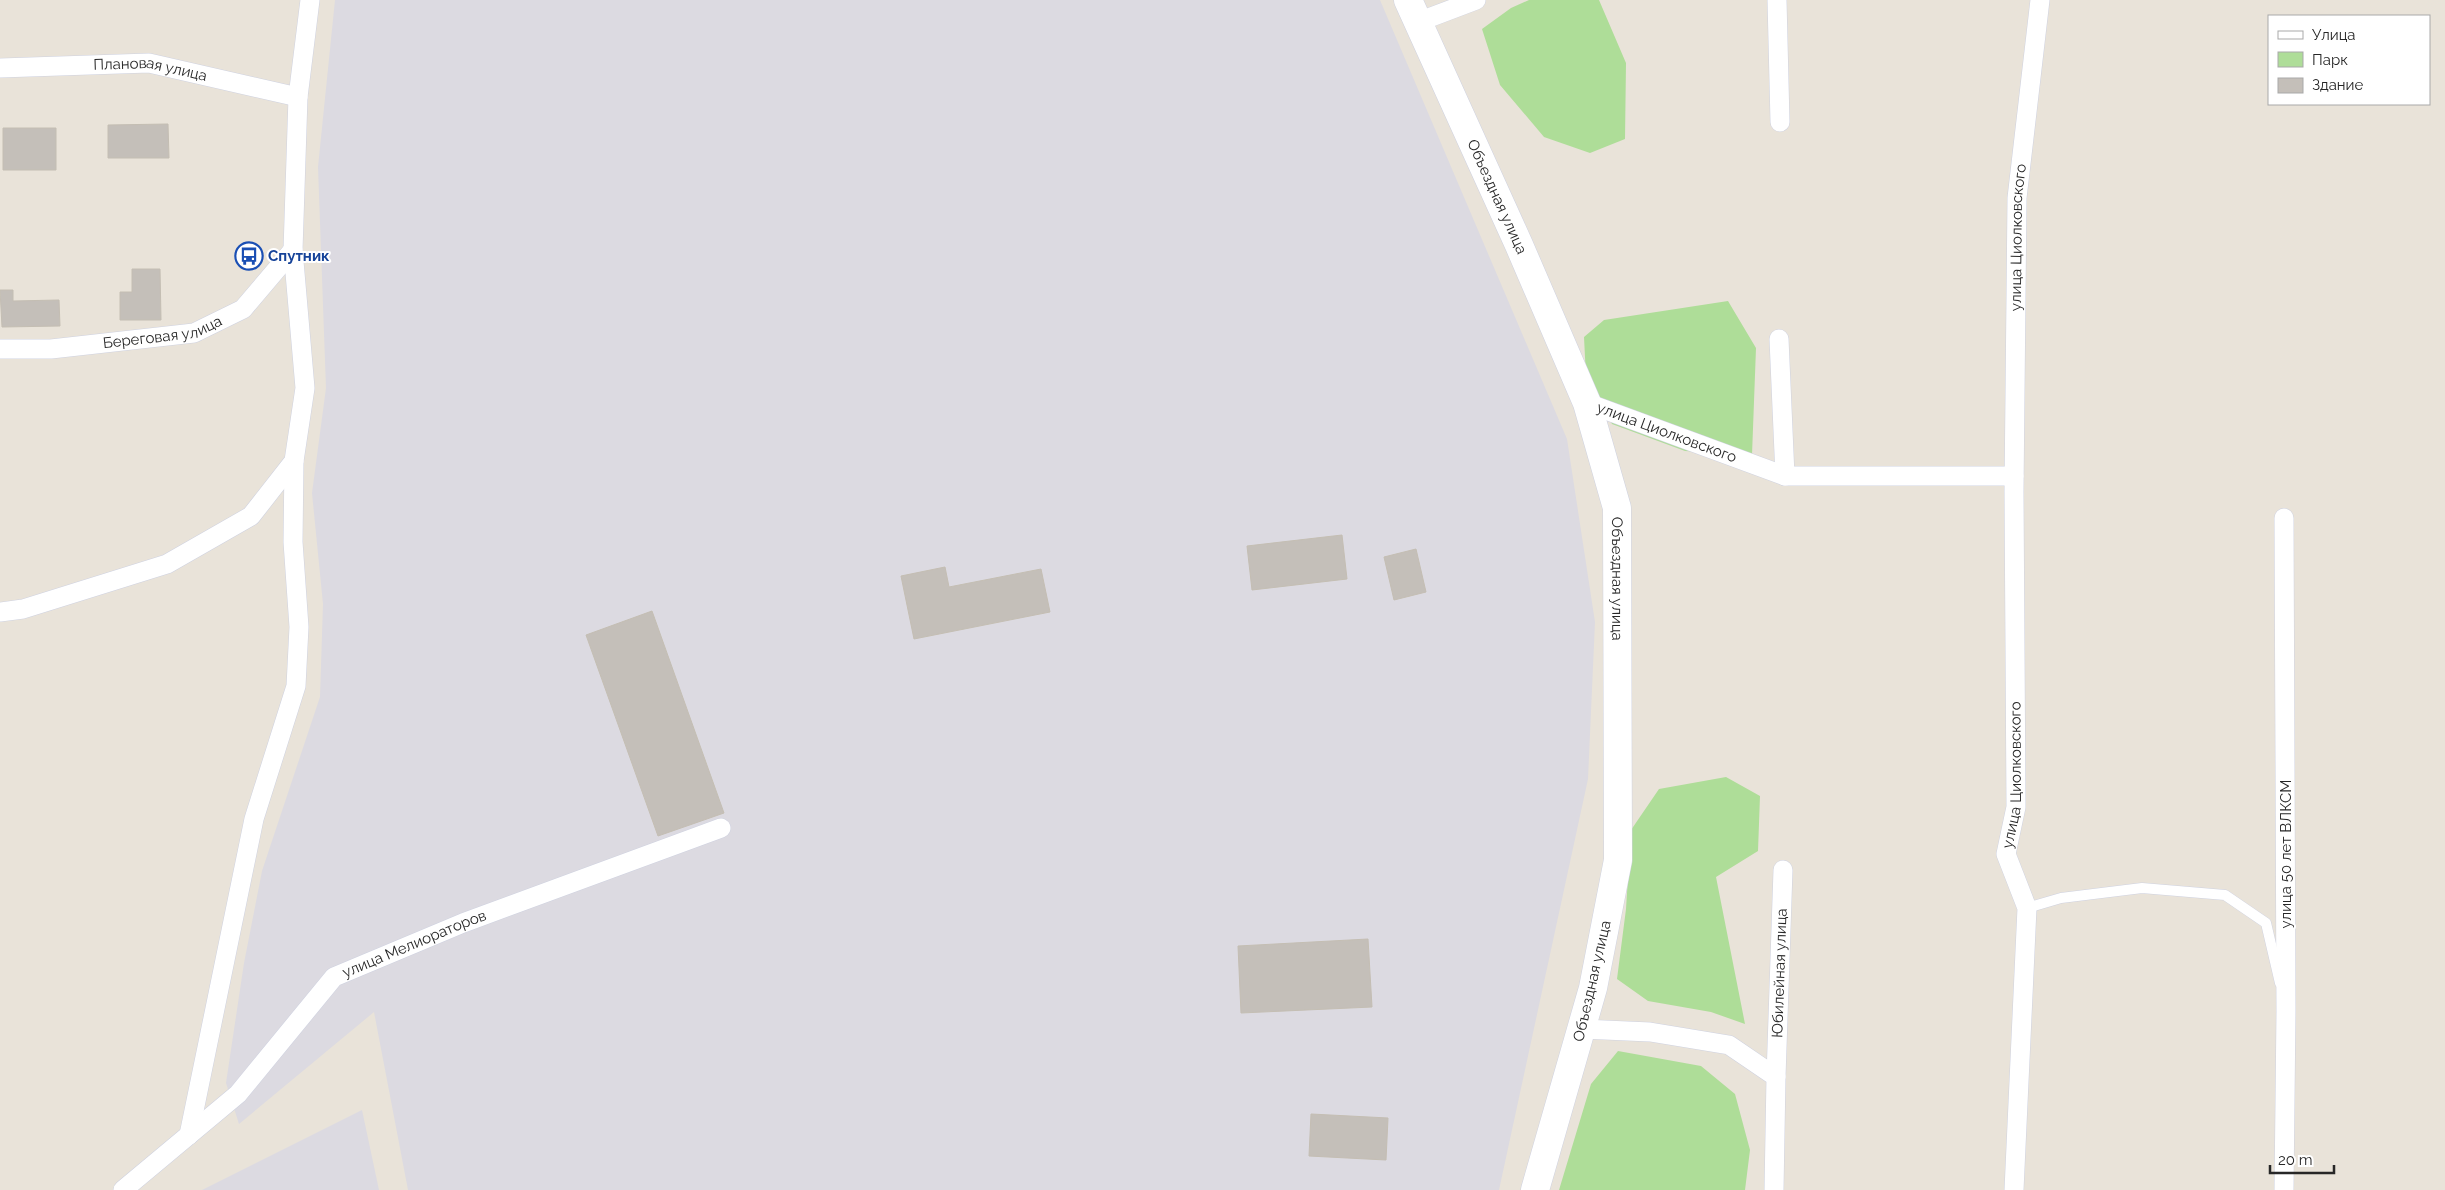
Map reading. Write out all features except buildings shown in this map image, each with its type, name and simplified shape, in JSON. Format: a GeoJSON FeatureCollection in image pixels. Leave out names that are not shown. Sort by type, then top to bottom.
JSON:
{"type":"FeatureCollection","features":[{"type":"Feature","properties":{"kind":"main road","name":"Объездная улица"},"geometry":{"type":"LineString","coordinates":[[1413,11],[1519,245],[1587,403],[1617,508],[1618,860],[1593,988],[1535,1190]]}},
{"type":"Feature","properties":{"kind":"street"},"geometry":{"type":"LineString","coordinates":[[189,1135],[254,819],[296,686],[299,627],[293,542],[294,461],[305,388],[293,250],[298,97],[310,0]]}},
{"type":"Feature","properties":{"kind":"street"},"geometry":{"type":"LineString","coordinates":[[1413,11],[1476,0]]}},
{"type":"Feature","properties":{"kind":"street"},"geometry":{"type":"LineString","coordinates":[[1778,0],[1780,122]]}},
{"type":"Feature","properties":{"kind":"street","name":"улица Циолковского"},"geometry":{"type":"LineString","coordinates":[[2014,1190],[2027,908],[2006,854],[2016,807],[2014,476],[2017,198],[2040,0]]}},
{"type":"Feature","properties":{"kind":"street","name":"Плановая улица"},"geometry":{"type":"LineString","coordinates":[[0,68],[149,63],[298,97]]}},
{"type":"Feature","properties":{"kind":"street","name":"Береговая улица"},"geometry":{"type":"LineString","coordinates":[[0,349],[51,349],[194,333],[243,309],[293,250]]}},
{"type":"Feature","properties":{"kind":"street"},"geometry":{"type":"LineString","coordinates":[[1779,339],[1785,476]]}},
{"type":"Feature","properties":{"kind":"street","name":"улица Циолковского"},"geometry":{"type":"LineString","coordinates":[[1587,403],[1785,476],[2014,476]]}},
{"type":"Feature","properties":{"kind":"street"},"geometry":{"type":"LineString","coordinates":[[0,612],[23,609],[167,564],[251,516],[294,461]]}},
{"type":"Feature","properties":{"kind":"street","name":"улица 50 лет ВЛКСМ"},"geometry":{"type":"LineString","coordinates":[[2284,518],[2286,1011],[2284,1190]]}},
{"type":"Feature","properties":{"kind":"street","name":"улица Мелиораторов"},"geometry":{"type":"LineString","coordinates":[[123,1190],[238,1094],[334,977],[463,923],[721,828]]}},
{"type":"Feature","properties":{"kind":"street","name":"Юбилейная улица"},"geometry":{"type":"LineString","coordinates":[[1774,1190],[1783,870]]}},
{"type":"Feature","properties":{"kind":"street"},"geometry":{"type":"LineString","coordinates":[[1582,1029],[1650,1032],[1729,1045],[1776,1077]]}},
{"type":"Feature","properties":{"kind":"lane"},"geometry":{"type":"LineString","coordinates":[[2027,908],[2061,898],[2142,888],[2225,895],[2266,923],[2286,1011]]}},
{"type":"Feature","properties":{"kind":"shaded area"},"geometry":{"type":"Polygon","coordinates":[[[335,0],[1380,0],[1567,439],[1595,622],[1588,779],[1499,1190],[408,1190],[374,1012],[239,1124],[226,1083],[244,963],[262,871],[320,697],[323,604],[312,493],[326,388],[318,167],[335,0]]]}},
{"type":"Feature","properties":{"kind":"shaded area"},"geometry":{"type":"Polygon","coordinates":[[[362,1110],[379,1190],[202,1190],[362,1110]]]}},
{"type":"Feature","properties":{"kind":"green space"},"geometry":{"type":"Polygon","coordinates":[[[1529,0],[1599,0],[1626,63],[1625,139],[1590,153],[1544,137],[1500,85],[1482,29],[1511,8],[1529,0]]]}},
{"type":"Feature","properties":{"kind":"green space"},"geometry":{"type":"Polygon","coordinates":[[[1728,301],[1756,348],[1752,455],[1685,451],[1612,424],[1586,377],[1584,337],[1604,320],[1728,301]]]}},
{"type":"Feature","properties":{"kind":"green space"},"geometry":{"type":"Polygon","coordinates":[[[1726,777],[1760,796],[1758,851],[1716,877],[1745,1024],[1711,1012],[1648,1001],[1617,979],[1626,909],[1631,830],[1659,789],[1726,777]]]}},
{"type":"Feature","properties":{"kind":"green space"},"geometry":{"type":"Polygon","coordinates":[[[1618,1051],[1701,1066],[1735,1094],[1750,1150],[1745,1190],[1559,1190],[1591,1084],[1618,1051]]]}},
{"type":"Feature","properties":{"kind":"place","name":"Спутник"},"geometry":{"type":"Point","coordinates":[249,256]}}]}
